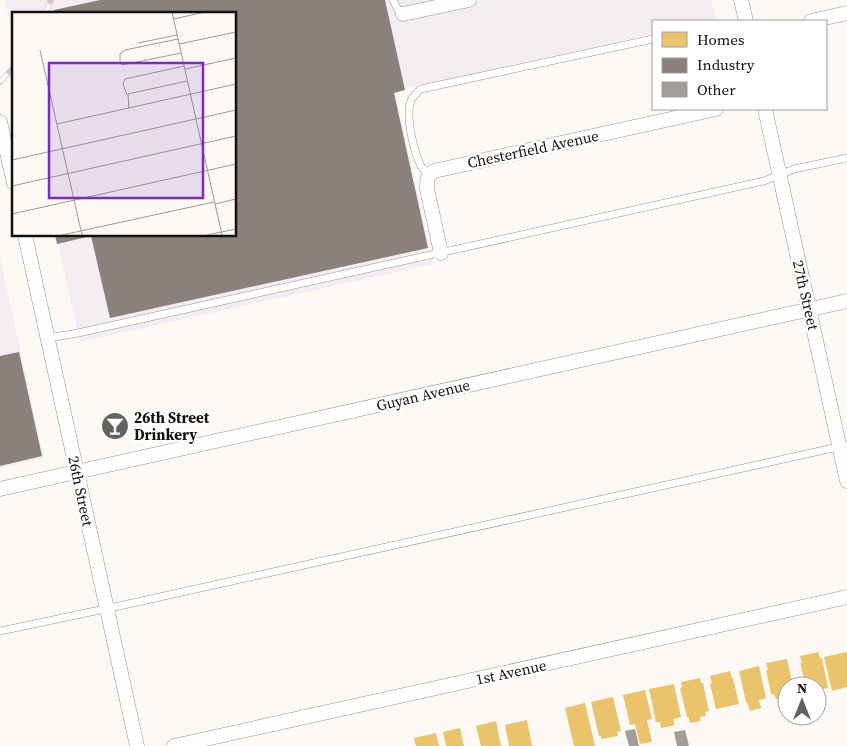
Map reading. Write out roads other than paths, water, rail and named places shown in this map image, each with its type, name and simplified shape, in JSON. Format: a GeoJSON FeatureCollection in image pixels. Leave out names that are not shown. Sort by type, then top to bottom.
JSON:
{"type":"FeatureCollection","features":[{"type":"Feature","properties":{"kind":"street"},"geometry":{"type":"LineString","coordinates":[[403,14],[468,0]]}},
{"type":"Feature","properties":{"kind":"street"},"geometry":{"type":"LineString","coordinates":[[741,0],[743,20]]}},
{"type":"Feature","properties":{"kind":"street"},"geometry":{"type":"LineString","coordinates":[[816,20],[847,13]]}},
{"type":"Feature","properties":{"kind":"street","name":"Chesterfield Avenue"},"geometry":{"type":"LineString","coordinates":[[428,175],[434,171],[711,110]]}},
{"type":"Feature","properties":{"kind":"street","name":"27th Street"},"geometry":{"type":"LineString","coordinates":[[765,110],[843,446],[847,481]]}},
{"type":"Feature","properties":{"kind":"street"},"geometry":{"type":"LineString","coordinates":[[0,122],[12,174]]}},
{"type":"Feature","properties":{"kind":"street"},"geometry":{"type":"LineString","coordinates":[[428,175],[427,189],[441,253]]}},
{"type":"Feature","properties":{"kind":"street","name":"26th Street"},"geometry":{"type":"LineString","coordinates":[[25,236],[137,746]]}},
{"type":"Feature","properties":{"kind":"street","name":"Guyan Avenue"},"geometry":{"type":"LineString","coordinates":[[0,489],[847,301]]}},
{"type":"Feature","properties":{"kind":"street","name":"1st Avenue"},"geometry":{"type":"LineString","coordinates":[[174,746],[847,597]]}},
{"type":"Feature","properties":{"kind":"lane"},"geometry":{"type":"LineString","coordinates":[[393,0],[403,14]]}},
{"type":"Feature","properties":{"kind":"lane"},"geometry":{"type":"LineString","coordinates":[[428,175],[418,156],[409,118],[411,100],[421,90],[652,39]]}},
{"type":"Feature","properties":{"kind":"lane"},"geometry":{"type":"LineString","coordinates":[[48,338],[78,333],[764,181],[794,169],[847,158]]}},
{"type":"Feature","properties":{"kind":"lane"},"geometry":{"type":"LineString","coordinates":[[0,631],[843,446]]}},
{"type":"Feature","properties":{"kind":"railway"},"geometry":{"type":"LineString","coordinates":[[46,12],[51,0]]}},
{"type":"Feature","properties":{"kind":"railway"},"geometry":{"type":"LineString","coordinates":[[0,82],[12,69]]}},
{"type":"Feature","properties":{"kind":"place","name":"26th Street Drinkery"},"geometry":{"type":"Point","coordinates":[115,426]}}]}
